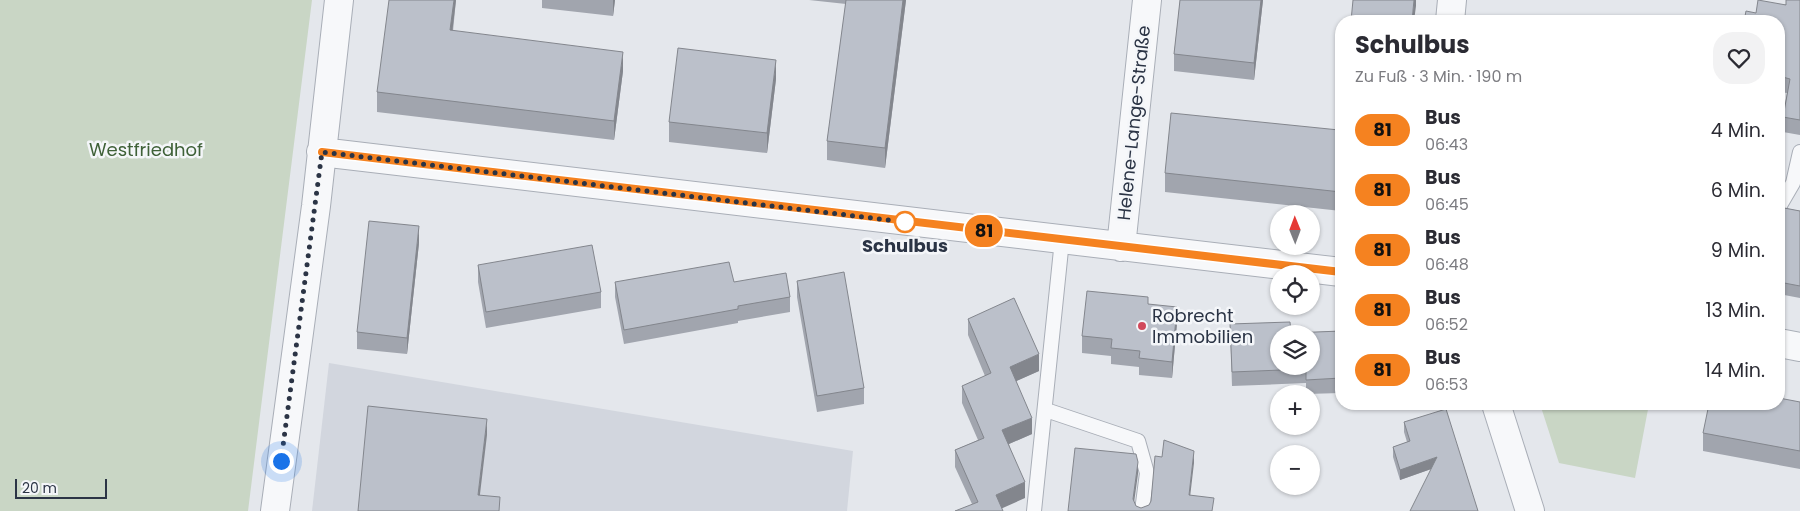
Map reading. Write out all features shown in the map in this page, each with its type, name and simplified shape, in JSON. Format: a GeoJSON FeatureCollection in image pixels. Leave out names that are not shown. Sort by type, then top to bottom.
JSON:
{"type":"FeatureCollection","features":[{"type":"Feature","properties":{"kind":"street"},"geometry":{"type":"LineString","coordinates":[[275,511],[322,152],[339,0]]}},
{"type":"Feature","properties":{"kind":"street","name":"Helene-Lange-Straße"},"geometry":{"type":"LineString","coordinates":[[1121,246],[1147,0]]}},
{"type":"Feature","properties":{"kind":"street"},"geometry":{"type":"LineString","coordinates":[[1451,15],[1452,0]]}},
{"type":"Feature","properties":{"kind":"street"},"geometry":{"type":"LineString","coordinates":[[322,152],[1335,271]]}},
{"type":"Feature","properties":{"kind":"street"},"geometry":{"type":"LineString","coordinates":[[1785,344],[1800,347]]}},
{"type":"Feature","properties":{"kind":"street"},"geometry":{"type":"LineString","coordinates":[[1498,410],[1530,511]]}},
{"type":"Feature","properties":{"kind":"lane"},"geometry":{"type":"LineString","coordinates":[[1785,197],[1793,183],[1800,152]]}},
{"type":"Feature","properties":{"kind":"lane"},"geometry":{"type":"LineString","coordinates":[[1034,511],[1046,410],[1062,240]]}},
{"type":"Feature","properties":{"kind":"lane"},"geometry":{"type":"LineString","coordinates":[[1046,410],[1138,441],[1147,474],[1142,511]]}},
{"type":"Feature","properties":{"kind":"shaded area"},"geometry":{"type":"Polygon","coordinates":[[[329,363],[853,451],[847,511],[312,511],[329,363]]]}},
{"type":"Feature","properties":{"kind":"green space","name":"Westfriedhof"},"geometry":{"type":"Polygon","coordinates":[[[0,0],[312,0],[248,511],[0,511],[0,0]]]}},
{"type":"Feature","properties":{"kind":"green space"},"geometry":{"type":"Polygon","coordinates":[[[1542,410],[1648,410],[1635,478],[1559,463],[1542,410]]]}},
{"type":"Feature","properties":{"kind":"building"},"geometry":{"type":"Polygon","coordinates":[[[389,0],[454,0],[450,30],[623,52],[614,121],[377,92],[389,0]]]}},
{"type":"Feature","properties":{"kind":"building"},"geometry":{"type":"Polygon","coordinates":[[[846,0],[903,0],[885,148],[827,141],[846,0]]]}},
{"type":"Feature","properties":{"kind":"building"},"geometry":{"type":"Polygon","coordinates":[[[1180,0],[1261,0],[1254,63],[1174,54],[1180,0]]]}},
{"type":"Feature","properties":{"kind":"building"},"geometry":{"type":"Polygon","coordinates":[[[1353,0],[1414,0],[1413,15],[1352,15],[1353,0]]]}},
{"type":"Feature","properties":{"kind":"building"},"geometry":{"type":"Polygon","coordinates":[[[1758,0],[1786,5],[1786,0],[1800,0],[1800,120],[1785,117],[1790,79],[1785,78],[1785,15],[1745,15],[1746,11],[1756,13],[1758,0]]]}},
{"type":"Feature","properties":{"kind":"building"},"geometry":{"type":"Polygon","coordinates":[[[678,48],[776,60],[767,133],[669,122],[678,48]]]}},
{"type":"Feature","properties":{"kind":"building"},"geometry":{"type":"Polygon","coordinates":[[[1171,113],[1335,130],[1335,191],[1165,173],[1171,113]]]}},
{"type":"Feature","properties":{"kind":"building"},"geometry":{"type":"Polygon","coordinates":[[[1785,208],[1800,211],[1800,286],[1785,283],[1785,208]]]}},
{"type":"Feature","properties":{"kind":"building"},"geometry":{"type":"Polygon","coordinates":[[[369,221],[419,226],[407,338],[357,332],[369,221]]]}},
{"type":"Feature","properties":{"kind":"building"},"geometry":{"type":"Polygon","coordinates":[[[592,245],[601,292],[486,312],[478,265],[592,245]]]}},
{"type":"Feature","properties":{"kind":"building"},"geometry":{"type":"Polygon","coordinates":[[[729,262],[734,282],[786,273],[790,297],[738,306],[738,309],[624,330],[615,282],[729,262]]]}},
{"type":"Feature","properties":{"kind":"building"},"geometry":{"type":"Polygon","coordinates":[[[844,272],[864,388],[817,396],[797,281],[844,272]]]}},
{"type":"Feature","properties":{"kind":"building"},"geometry":{"type":"Polygon","coordinates":[[[1087,291],[1148,297],[1148,304],[1177,307],[1172,362],[1139,358],[1140,351],[1111,348],[1112,339],[1082,336],[1087,291]]]}},
{"type":"Feature","properties":{"kind":"building"},"geometry":{"type":"Polygon","coordinates":[[[1014,298],[1039,354],[1010,367],[1032,418],[1002,430],[1025,482],[996,495],[1003,511],[955,511],[978,502],[955,450],[984,438],[962,386],[991,373],[968,319],[1014,298]]]}},
{"type":"Feature","properties":{"kind":"building"},"geometry":{"type":"Polygon","coordinates":[[[1290,322],[1290,325],[1270,325],[1270,370],[1232,372],[1230,324],[1290,322]]]}},
{"type":"Feature","properties":{"kind":"building"},"geometry":{"type":"Polygon","coordinates":[[[1335,331],[1335,378],[1306,380],[1306,375],[1320,375],[1320,332],[1335,331]]]}},
{"type":"Feature","properties":{"kind":"building"},"geometry":{"type":"Polygon","coordinates":[[[1785,399],[1800,402],[1800,451],[1703,433],[1708,410],[1785,410],[1785,399]]]}},
{"type":"Feature","properties":{"kind":"building"},"geometry":{"type":"Polygon","coordinates":[[[368,406],[487,419],[478,495],[500,497],[499,511],[358,511],[368,406]]]}},
{"type":"Feature","properties":{"kind":"building"},"geometry":{"type":"Polygon","coordinates":[[[1446,410],[1478,511],[1410,511],[1437,457],[1400,470],[1393,447],[1410,441],[1404,422],[1446,410]]]}},
{"type":"Feature","properties":{"kind":"building"},"geometry":{"type":"Polygon","coordinates":[[[1164,440],[1194,451],[1189,495],[1214,498],[1212,511],[1068,511],[1075,448],[1136,454],[1138,462],[1133,499],[1136,506],[1141,508],[1149,505],[1151,501],[1155,456],[1162,457],[1164,440]]]}},
{"type":"Feature","properties":{"kind":"bus line","name":"81"},"geometry":{"type":"LineString","coordinates":[[322,152],[1335,271]]}},
{"type":"Feature","properties":{"kind":"place","name":"Schulbus"},"geometry":{"type":"Point","coordinates":[905,222]}},
{"type":"Feature","properties":{"kind":"place","name":"Robrecht Immobilien"},"geometry":{"type":"Point","coordinates":[1142,326]}},
{"type":"Feature","properties":{"kind":"route"},"geometry":{"type":"LineString","coordinates":[[281,461],[322,152],[905,222]]}}]}
